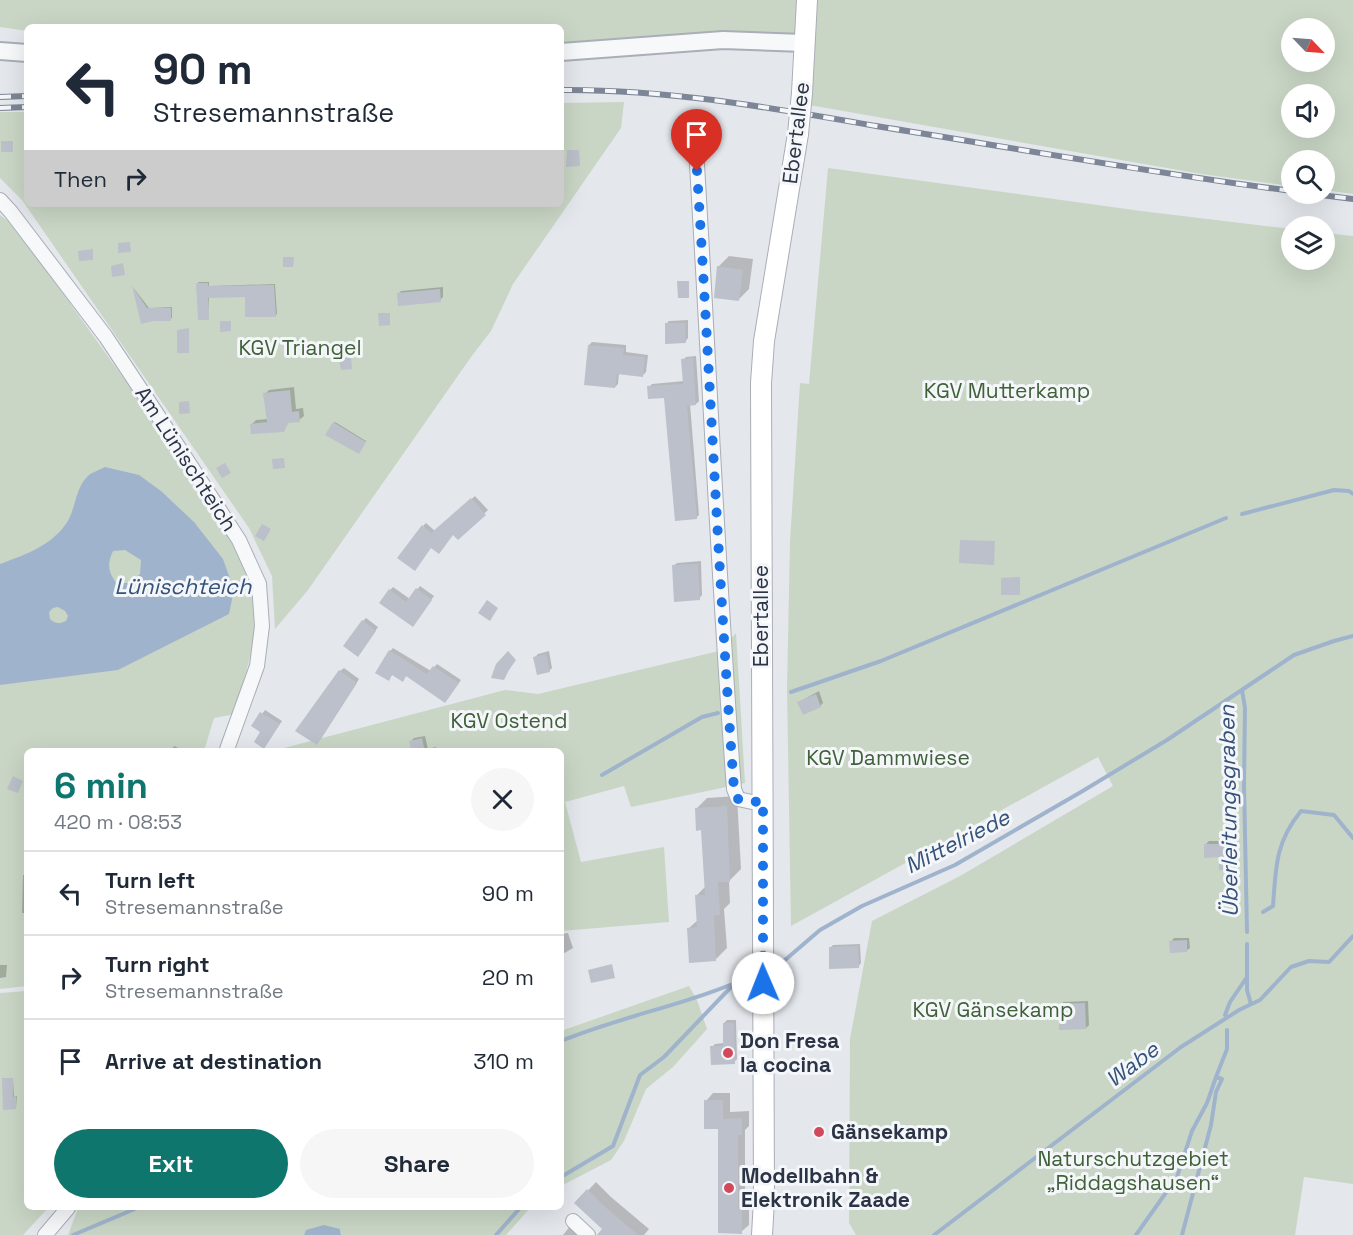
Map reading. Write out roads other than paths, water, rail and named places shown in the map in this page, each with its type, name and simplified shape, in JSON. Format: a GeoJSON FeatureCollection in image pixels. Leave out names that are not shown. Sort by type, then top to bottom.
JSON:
{"type":"FeatureCollection","features":[{"type":"Feature","properties":{"kind":"main road","name":"Ebertallee"},"geometry":{"type":"LineString","coordinates":[[762,1235],[764,1200],[761,383],[764,341],[798,134],[807,0]]}},
{"type":"Feature","properties":{"kind":"street"},"geometry":{"type":"LineString","coordinates":[[564,52],[723,40],[804,43]]}},
{"type":"Feature","properties":{"kind":"street"},"geometry":{"type":"LineString","coordinates":[[0,51],[24,52]]}},
{"type":"Feature","properties":{"kind":"street"},"geometry":{"type":"LineString","coordinates":[[696,148],[734,789],[738,799],[752,802],[763,801]]}},
{"type":"Feature","properties":{"kind":"street","name":"Am Lünischteich"},"geometry":{"type":"LineString","coordinates":[[0,200],[12,212],[118,355],[239,540],[260,584],[262,626],[257,666],[227,748]]}},
{"type":"Feature","properties":{"kind":"street"},"geometry":{"type":"LineString","coordinates":[[45,1235],[66,1210]]}},
{"type":"Feature","properties":{"kind":"street"},"geometry":{"type":"LineString","coordinates":[[573,1221],[588,1235]]}},
{"type":"Feature","properties":{"kind":"water","name":"Lünischteich"},"geometry":{"type":"Polygon","coordinates":[[[105,467],[139,475],[161,491],[194,522],[223,559],[234,590],[229,614],[118,670],[0,685],[0,564],[39,548],[56,536],[69,519],[84,480],[105,467]],[[125,550],[113,551],[110,560],[111,575],[116,583],[129,583],[140,574],[141,560],[125,550]],[[58,607],[49,612],[50,619],[61,623],[66,621],[68,616],[58,607]]]}},
{"type":"Feature","properties":{"kind":"water"},"geometry":{"type":"Polygon","coordinates":[[[324,1225],[340,1229],[341,1235],[304,1235],[306,1230],[324,1225]]]}},
{"type":"Feature","properties":{"kind":"waterway"},"geometry":{"type":"LineString","coordinates":[[1242,514],[1334,490],[1349,491],[1353,494]]}},
{"type":"Feature","properties":{"kind":"waterway"},"geometry":{"type":"LineString","coordinates":[[791,692],[881,661],[1226,518]]}},
{"type":"Feature","properties":{"kind":"waterway","name":"Mittelriede"},"geometry":{"type":"LineString","coordinates":[[771,967],[785,960],[820,930],[862,906],[955,865],[1081,792],[1167,740],[1294,655],[1353,636]]}},
{"type":"Feature","properties":{"kind":"waterway","name":"Überleitungsgraben"},"geometry":{"type":"LineString","coordinates":[[1242,690],[1245,708],[1247,932]]}},
{"type":"Feature","properties":{"kind":"waterway"},"geometry":{"type":"LineString","coordinates":[[602,775],[702,717],[718,713]]}},
{"type":"Feature","properties":{"kind":"waterway"},"geometry":{"type":"LineString","coordinates":[[1263,912],[1273,906],[1278,856],[1286,834],[1301,811],[1334,815],[1353,838]]}},
{"type":"Feature","properties":{"kind":"waterway","name":"Wabe"},"geometry":{"type":"LineString","coordinates":[[934,1235],[1181,1047],[1239,1010],[1260,1000],[1291,967],[1309,961],[1329,962],[1353,936]]}},
{"type":"Feature","properties":{"kind":"waterway","name":"Überleitungsgraben"},"geometry":{"type":"LineString","coordinates":[[1247,944],[1247,990],[1251,1004]]}},
{"type":"Feature","properties":{"kind":"waterway","name":"Mittelriede"},"geometry":{"type":"LineString","coordinates":[[564,1040],[708,993],[756,974]]}},
{"type":"Feature","properties":{"kind":"waterway"},"geometry":{"type":"LineString","coordinates":[[1225,1015],[1230,1002],[1247,977]]}},
{"type":"Feature","properties":{"kind":"waterway"},"geometry":{"type":"LineString","coordinates":[[564,1175],[613,1146],[640,1075],[664,1057],[733,985]]}},
{"type":"Feature","properties":{"kind":"waterway"},"geometry":{"type":"LineString","coordinates":[[1182,1235],[1211,1125],[1216,1092],[1222,1079],[1216,1077],[1227,1049],[1227,1030]]}},
{"type":"Feature","properties":{"kind":"waterway"},"geometry":{"type":"LineString","coordinates":[[1136,1235],[1177,1177],[1192,1131],[1207,1103],[1216,1077]]}},
{"type":"Feature","properties":{"kind":"waterway","name":"Mittelriede"},"geometry":{"type":"LineString","coordinates":[[73,1235],[132,1210]]}},
{"type":"Feature","properties":{"kind":"waterway"},"geometry":{"type":"LineString","coordinates":[[496,1235],[518,1210]]}},
{"type":"Feature","properties":{"kind":"railway"},"geometry":{"type":"LineString","coordinates":[[564,90],[640,93],[719,101],[1281,190]]}},
{"type":"Feature","properties":{"kind":"railway"},"geometry":{"type":"LineString","coordinates":[[0,97],[24,96]]}},
{"type":"Feature","properties":{"kind":"railway"},"geometry":{"type":"LineString","coordinates":[[0,108],[24,107]]}},
{"type":"Feature","properties":{"kind":"railway"},"geometry":{"type":"LineString","coordinates":[[1335,197],[1353,199]]}},
{"type":"Feature","properties":{"kind":"place","name":"Don Fresa la cocina"},"geometry":{"type":"Point","coordinates":[728,1053]}},
{"type":"Feature","properties":{"kind":"place","name":"Gänsekamp"},"geometry":{"type":"Point","coordinates":[819,1132]}},
{"type":"Feature","properties":{"kind":"place","name":"Modellbahn & Elektronik Zaade"},"geometry":{"type":"Point","coordinates":[729,1188]}},
{"type":"Feature","properties":{"kind":"park label","name":"KGV Triangel"},"geometry":{"type":"Point","coordinates":[300,348]}},
{"type":"Feature","properties":{"kind":"park label","name":"KGV Mutterkamp"},"geometry":{"type":"Point","coordinates":[1007,391]}},
{"type":"Feature","properties":{"kind":"park label","name":"KGV Ostend"},"geometry":{"type":"Point","coordinates":[509,721]}},
{"type":"Feature","properties":{"kind":"park label","name":"KGV Dammwiese"},"geometry":{"type":"Point","coordinates":[888,758]}},
{"type":"Feature","properties":{"kind":"park label","name":"KGV Gänsekamp"},"geometry":{"type":"Point","coordinates":[993,1010]}},
{"type":"Feature","properties":{"kind":"park label","name":"Naturschutzgebiet „Riddagshausen“"},"geometry":{"type":"Point","coordinates":[1133,1171]}}]}
